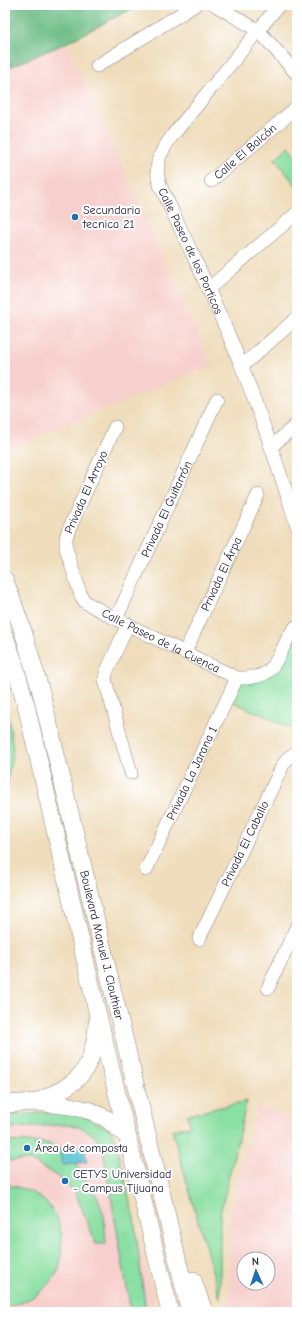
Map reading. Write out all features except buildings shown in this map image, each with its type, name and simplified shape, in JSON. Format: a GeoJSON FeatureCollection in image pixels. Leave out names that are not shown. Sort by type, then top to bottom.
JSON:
{"type":"FeatureCollection","features":[{"type":"Feature","properties":{"kind":"main road","name":"Boulevard Manuel J. Clouthier"},"geometry":{"type":"LineString","coordinates":[[5,580],[23,630],[41,692],[158,1173],[190,1312]]}},
{"type":"Feature","properties":{"kind":"main road","name":"Boulevard Manuel J. Clouthier"},"geometry":{"type":"LineString","coordinates":[[5,637],[26,705],[97,1011],[170,1312]]}},
{"type":"Feature","properties":{"kind":"main road"},"geometry":{"type":"LineString","coordinates":[[37,1102],[60,1091],[82,1074],[90,1059],[94,1044],[97,1030],[97,1011]]}},
{"type":"Feature","properties":{"kind":"main road"},"geometry":{"type":"LineString","coordinates":[[5,1104],[37,1102],[70,1106],[92,1111],[108,1119],[128,1137]]}},
{"type":"Feature","properties":{"kind":"main road"},"geometry":{"type":"LineString","coordinates":[[158,1173],[204,1312]]}},
{"type":"Feature","properties":{"kind":"street"},"geometry":{"type":"LineString","coordinates":[[97,66],[195,5]]}},
{"type":"Feature","properties":{"kind":"street"},"geometry":{"type":"LineString","coordinates":[[215,5],[259,31],[297,74]]}},
{"type":"Feature","properties":{"kind":"street","name":"Calle Paseo de los Porticos"},"geometry":{"type":"LineString","coordinates":[[279,5],[164,147],[157,165],[157,175],[160,185],[242,366],[297,524]]}},
{"type":"Feature","properties":{"kind":"street","name":"Calle El Balcón"},"geometry":{"type":"LineString","coordinates":[[211,181],[297,106]]}},
{"type":"Feature","properties":{"kind":"street"},"geometry":{"type":"LineString","coordinates":[[208,289],[297,212]]}},
{"type":"Feature","properties":{"kind":"street"},"geometry":{"type":"LineString","coordinates":[[242,366],[297,318]]}},
{"type":"Feature","properties":{"kind":"street","name":"Privada El Guitarrón"},"geometry":{"type":"LineString","coordinates":[[131,773],[105,680],[106,673],[122,622],[217,399]]}},
{"type":"Feature","properties":{"kind":"street"},"geometry":{"type":"LineString","coordinates":[[271,447],[297,424]]}},
{"type":"Feature","properties":{"kind":"street","name":"Privada El Arroyo"},"geometry":{"type":"LineString","coordinates":[[85,602],[81,596],[66,548],[66,538],[115,427]]}},
{"type":"Feature","properties":{"kind":"street","name":"Privada El Árpa"},"geometry":{"type":"LineString","coordinates":[[185,652],[258,495]]}},
{"type":"Feature","properties":{"kind":"street","name":"Calle Paseo de la Cuenca"},"geometry":{"type":"LineString","coordinates":[[85,602],[122,622],[237,678]]}},
{"type":"Feature","properties":{"kind":"street"},"geometry":{"type":"LineString","coordinates":[[237,678],[250,678],[269,672],[289,634],[297,626]]}},
{"type":"Feature","properties":{"kind":"street","name":"Privada La Jarana 1"},"geometry":{"type":"LineString","coordinates":[[146,870],[237,678]]}},
{"type":"Feature","properties":{"kind":"street","name":"Privada El Caballo"},"geometry":{"type":"LineString","coordinates":[[199,939],[283,765],[288,758],[297,752]]}},
{"type":"Feature","properties":{"kind":"street"},"geometry":{"type":"LineString","coordinates":[[268,988],[297,926]]}},
{"type":"Feature","properties":{"kind":"shaded area","name":"Secundaria tecnica 21"},"geometry":{"type":"Polygon","coordinates":[[[66,43],[212,365],[5,450],[5,69],[66,43]]]}},
{"type":"Feature","properties":{"kind":"shaded area"},"geometry":{"type":"Polygon","coordinates":[[[257,1105],[297,1122],[297,1312],[230,1312],[230,1215],[257,1105]]]}},
{"type":"Feature","properties":{"kind":"shaded area","name":"CETYS Universidad - Campus Tijuana"},"geometry":{"type":"Polygon","coordinates":[[[56,1111],[115,1138],[156,1312],[5,1312],[5,1116],[56,1111]]]}},
{"type":"Feature","properties":{"kind":"green space"},"geometry":{"type":"Polygon","coordinates":[[[5,5],[139,5],[66,43],[5,69],[5,5]]]}},
{"type":"Feature","properties":{"kind":"green space"},"geometry":{"type":"Polygon","coordinates":[[[289,146],[297,157],[297,187],[275,159],[289,146]]]}},
{"type":"Feature","properties":{"kind":"green space"},"geometry":{"type":"Polygon","coordinates":[[[297,626],[297,731],[227,699],[237,678],[260,676],[297,626]]]}},
{"type":"Feature","properties":{"kind":"green space"},"geometry":{"type":"Polygon","coordinates":[[[5,694],[13,749],[5,798],[5,694]]]}},
{"type":"Feature","properties":{"kind":"green space"},"geometry":{"type":"Polygon","coordinates":[[[247,1101],[220,1214],[220,1298],[172,1130],[190,1126],[187,1115],[247,1101]]]}},
{"type":"Feature","properties":{"kind":"green space"},"geometry":{"type":"Polygon","coordinates":[[[71,1110],[110,1129],[115,1138],[134,1218],[146,1312],[131,1312],[102,1145],[96,1137],[82,1128],[68,1125],[5,1128],[5,1116],[71,1110]]]}},
{"type":"Feature","properties":{"kind":"green space"},"geometry":{"type":"Polygon","coordinates":[[[5,1141],[47,1143],[60,1149],[62,1165],[76,1164],[98,1198],[104,1216],[106,1244],[96,1244],[75,1192],[55,1175],[30,1160],[5,1161],[5,1141]]]}},
{"type":"Feature","properties":{"kind":"green space"},"geometry":{"type":"Polygon","coordinates":[[[5,1185],[18,1187],[30,1192],[49,1205],[60,1225],[62,1237],[60,1267],[50,1283],[29,1299],[21,1303],[5,1306],[5,1185]]]}},
{"type":"Feature","properties":{"kind":"water"},"geometry":{"type":"Polygon","coordinates":[[[84,1146],[87,1162],[62,1165],[60,1149],[84,1146]]]}},
{"type":"Feature","properties":{"kind":"place","name":"Secundaria tecnica 21"},"geometry":{"type":"Point","coordinates":[75,217]}},
{"type":"Feature","properties":{"kind":"place","name":"Área de composta"},"geometry":{"type":"Point","coordinates":[27,1148]}},
{"type":"Feature","properties":{"kind":"place","name":"CETYS Universidad - Campus Tijuana"},"geometry":{"type":"Point","coordinates":[65,1181]}}]}
